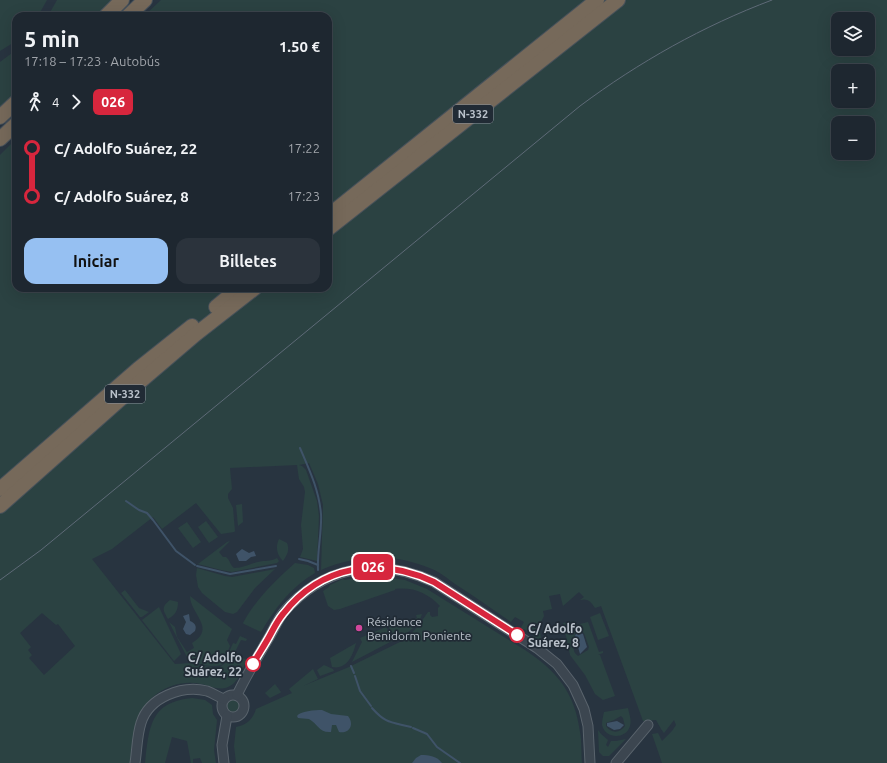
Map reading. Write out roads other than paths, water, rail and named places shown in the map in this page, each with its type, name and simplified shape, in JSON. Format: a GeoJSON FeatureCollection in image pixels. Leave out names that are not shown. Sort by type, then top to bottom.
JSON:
{"type":"FeatureCollection","features":[{"type":"Feature","properties":{"kind":"highway"},"geometry":{"type":"LineString","coordinates":[[110,12],[122,0]]}},
{"type":"Feature","properties":{"kind":"highway"},"geometry":{"type":"LineString","coordinates":[[132,12],[145,0]]}},
{"type":"Feature","properties":{"kind":"highway","name":"N-332"},"geometry":{"type":"LineString","coordinates":[[332,213],[597,0]]}},
{"type":"Feature","properties":{"kind":"highway","name":"N-332"},"geometry":{"type":"LineString","coordinates":[[332,226],[618,0]]}},
{"type":"Feature","properties":{"kind":"highway"},"geometry":{"type":"LineString","coordinates":[[0,118],[12,106]]}},
{"type":"Feature","properties":{"kind":"highway"},"geometry":{"type":"LineString","coordinates":[[0,139],[12,128]]}},
{"type":"Feature","properties":{"kind":"highway","name":"N-332"},"geometry":{"type":"LineString","coordinates":[[0,489],[138,369],[234,292]]}},
{"type":"Feature","properties":{"kind":"highway","name":"N-332"},"geometry":{"type":"LineString","coordinates":[[0,506],[137,384],[196,334],[250,292]]}},
{"type":"Feature","properties":{"kind":"street"},"geometry":{"type":"LineString","coordinates":[[237,695],[256,658],[282,614],[301,594],[318,583],[346,571],[377,567],[396,568],[420,575],[434,582],[554,660],[573,685],[584,710],[588,726],[592,762]]}},
{"type":"Feature","properties":{"kind":"street"},"geometry":{"type":"LineString","coordinates":[[135,763],[141,723],[146,714],[158,701],[168,694],[187,689],[207,691],[224,699]]}},
{"type":"Feature","properties":{"kind":"street"},"geometry":{"type":"LineString","coordinates":[[230,695],[237,695],[244,704],[243,711],[238,716],[227,716],[221,706],[224,699],[230,695]]}},
{"type":"Feature","properties":{"kind":"street"},"geometry":{"type":"LineString","coordinates":[[224,763],[222,745],[227,716]]}},
{"type":"Feature","properties":{"kind":"street"},"geometry":{"type":"LineString","coordinates":[[615,762],[648,725]]}},
{"type":"Feature","properties":{"kind":"water"},"geometry":{"type":"Polygon","coordinates":[[[242,549],[249,553],[254,551],[256,556],[251,557],[246,561],[239,561],[236,554],[242,549]]]}},
{"type":"Feature","properties":{"kind":"water"},"geometry":{"type":"Polygon","coordinates":[[[189,614],[190,621],[196,626],[195,631],[190,635],[186,634],[183,629],[186,622],[183,616],[189,614]]]}},
{"type":"Feature","properties":{"kind":"water"},"geometry":{"type":"Polygon","coordinates":[[[577,632],[583,634],[587,647],[580,654],[575,636],[577,632]]]}},
{"type":"Feature","properties":{"kind":"water"},"geometry":{"type":"Polygon","coordinates":[[[322,710],[331,714],[348,716],[351,723],[350,728],[346,732],[339,732],[336,725],[332,725],[331,732],[327,732],[321,730],[309,719],[298,718],[297,716],[304,712],[322,710]]]}},
{"type":"Feature","properties":{"kind":"water"},"geometry":{"type":"Polygon","coordinates":[[[617,721],[624,725],[620,729],[614,730],[607,726],[607,723],[617,721]]]}},
{"type":"Feature","properties":{"kind":"water"},"geometry":{"type":"Polygon","coordinates":[[[421,755],[433,756],[442,763],[412,763],[421,755]]]}},
{"type":"Feature","properties":{"kind":"waterway"},"geometry":{"type":"LineString","coordinates":[[300,448],[313,480],[320,505],[321,521],[318,570]]}},
{"type":"Feature","properties":{"kind":"waterway"},"geometry":{"type":"LineString","coordinates":[[126,501],[139,510],[147,513],[176,551],[195,565]]}},
{"type":"Feature","properties":{"kind":"waterway"},"geometry":{"type":"LineString","coordinates":[[299,559],[318,565]]}},
{"type":"Feature","properties":{"kind":"waterway"},"geometry":{"type":"LineString","coordinates":[[197,566],[230,574],[276,566]]}},
{"type":"Feature","properties":{"kind":"waterway"},"geometry":{"type":"LineString","coordinates":[[351,666],[354,673]]}},
{"type":"Feature","properties":{"kind":"waterway"},"geometry":{"type":"LineString","coordinates":[[355,676],[360,691],[371,706]]}},
{"type":"Feature","properties":{"kind":"waterway"},"geometry":{"type":"LineString","coordinates":[[372,708],[385,720],[411,727]]}},
{"type":"Feature","properties":{"kind":"waterway"},"geometry":{"type":"LineString","coordinates":[[413,728],[427,734],[437,747],[460,763]]}},
{"type":"Feature","properties":{"kind":"tram line"},"geometry":{"type":"LineString","coordinates":[[0,580],[41,550],[580,106],[602,90],[672,46],[721,21],[772,0]]}},
{"type":"Feature","properties":{"kind":"place","name":"Résidence Benidorm Poniente"},"geometry":{"type":"Point","coordinates":[359,628]}},
{"type":"Feature","properties":{"kind":"place","name":"C/ Adolfo Suárez, 8"},"geometry":{"type":"Point","coordinates":[517,635]}},
{"type":"Feature","properties":{"kind":"place","name":"C/ Adolfo Suárez, 22"},"geometry":{"type":"Point","coordinates":[253,664]}}]}
